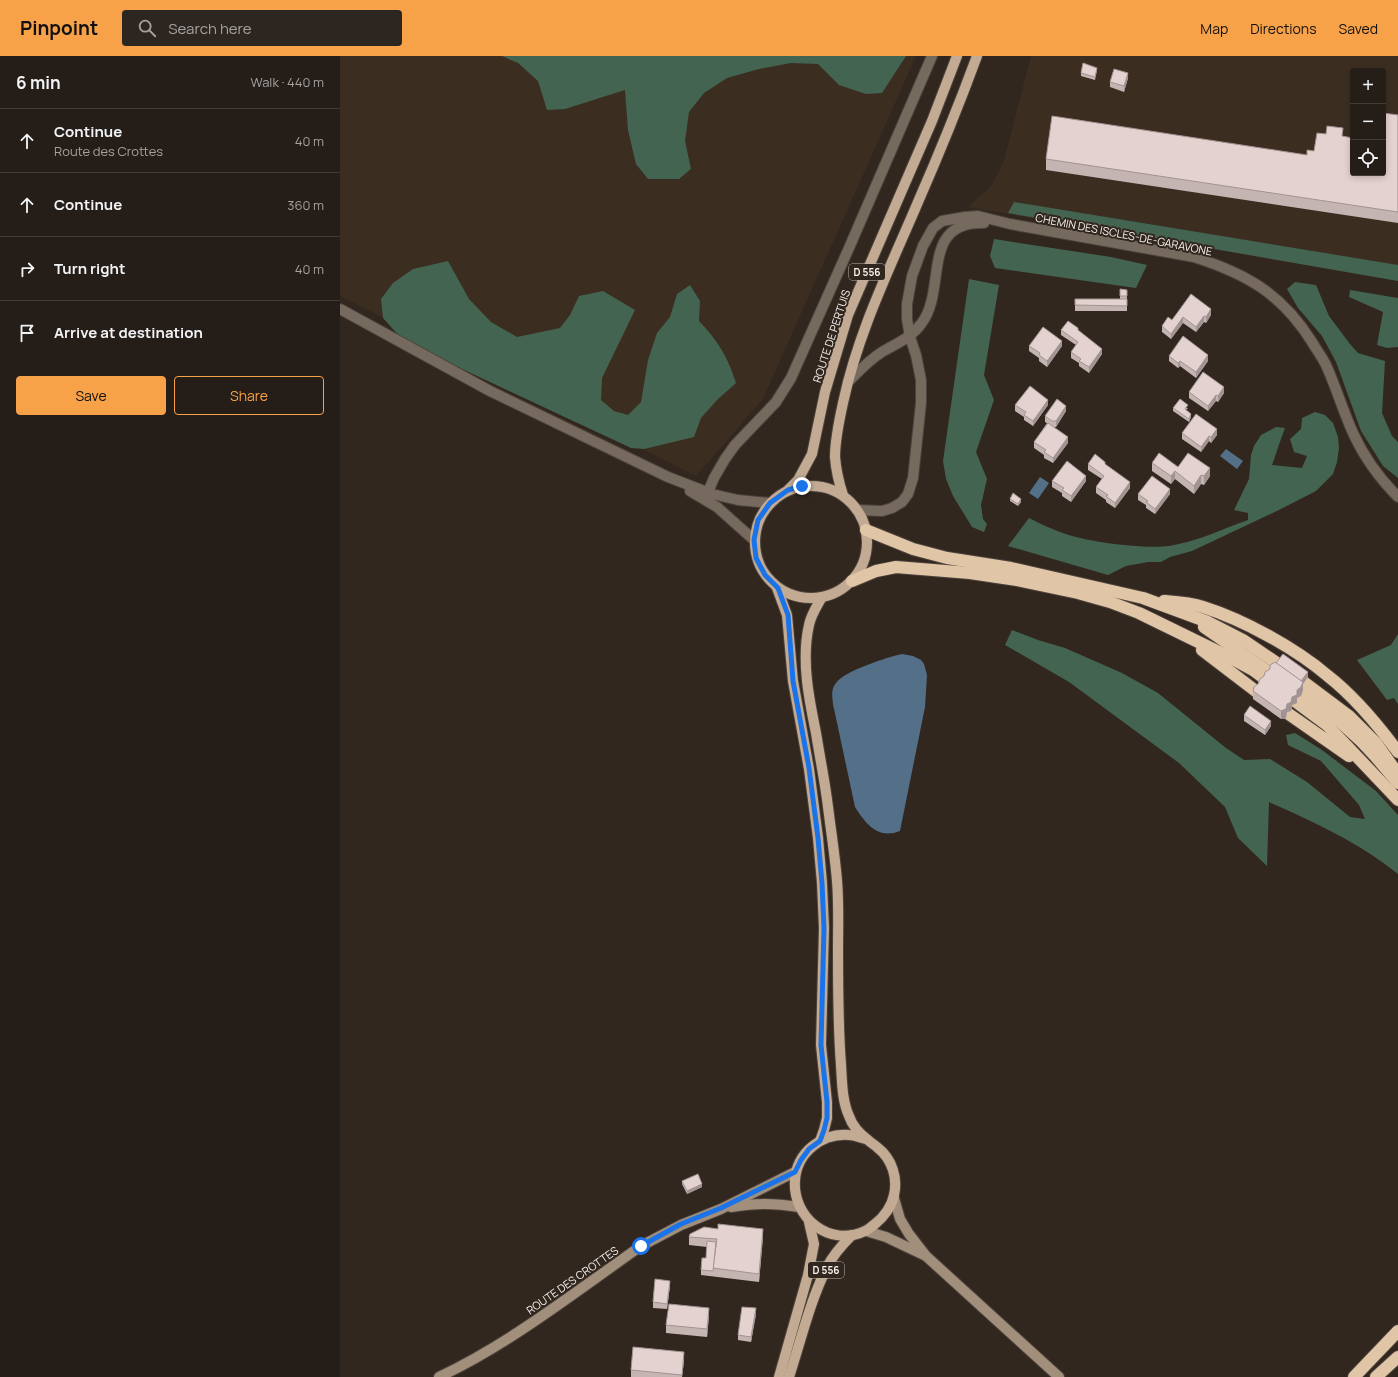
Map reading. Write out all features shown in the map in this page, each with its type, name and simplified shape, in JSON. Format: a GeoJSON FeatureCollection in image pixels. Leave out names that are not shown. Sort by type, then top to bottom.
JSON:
{"type":"FeatureCollection","features":[{"type":"Feature","properties":{"kind":"highway"},"geometry":{"type":"LineString","coordinates":[[866,530],[914,549],[947,558],[1011,568],[1105,588],[1143,598],[1208,622],[1243,640],[1294,674],[1357,723],[1376,743],[1398,774]]}},
{"type":"Feature","properties":{"kind":"highway"},"geometry":{"type":"LineString","coordinates":[[852,581],[876,571],[896,567],[955,571],[1010,579],[1078,593],[1110,602],[1139,613],[1181,634],[1257,692],[1367,768],[1398,800]]}},
{"type":"Feature","properties":{"kind":"highway"},"geometry":{"type":"LineString","coordinates":[[1143,598],[1202,607],[1248,625],[1284,646],[1321,670],[1345,691],[1398,752]]}},
{"type":"Feature","properties":{"kind":"highway"},"geometry":{"type":"LineString","coordinates":[[1182,612],[1226,641],[1338,720],[1360,740],[1398,783]]}},
{"type":"Feature","properties":{"kind":"highway"},"geometry":{"type":"LineString","coordinates":[[1354,1377],[1398,1331]]}},
{"type":"Feature","properties":{"kind":"highway"},"geometry":{"type":"LineString","coordinates":[[1376,1377],[1398,1357]]}},
{"type":"Feature","properties":{"kind":"main road","name":"ROUTE DE PERTUIS"},"geometry":{"type":"LineString","coordinates":[[788,490],[798,480],[812,454],[825,392],[848,315],[932,121],[957,56]]}},
{"type":"Feature","properties":{"kind":"main road","name":"D 556"},"geometry":{"type":"LineString","coordinates":[[843,495],[839,484],[835,458],[836,442],[848,382],[857,351],[875,300],[953,120],[977,56]]}},
{"type":"Feature","properties":{"kind":"main road"},"geometry":{"type":"LineString","coordinates":[[802,486],[816,486],[830,489],[843,495],[857,510],[866,530],[867,548],[862,566],[852,581],[833,594],[822,597],[799,597],[788,594],[778,588],[765,575],[756,558],[754,540],[758,520],[770,503],[788,490],[802,486]]}},
{"type":"Feature","properties":{"kind":"main road"},"geometry":{"type":"LineString","coordinates":[[778,588],[788,615],[793,681],[809,768],[822,883],[824,928],[821,1045],[827,1102],[827,1118],[820,1141]]}},
{"type":"Feature","properties":{"kind":"main road"},"geometry":{"type":"LineString","coordinates":[[822,597],[812,615],[809,624],[806,653],[807,676],[827,798],[837,881],[838,1026],[844,1101],[849,1117],[855,1128],[866,1139],[878,1147],[887,1157],[893,1170],[895,1184],[894,1198],[900,1219],[909,1234],[926,1256],[1059,1377]]}},
{"type":"Feature","properties":{"kind":"main road"},"geometry":{"type":"LineString","coordinates":[[866,1139],[851,1135],[835,1136],[820,1141],[809,1149],[795,1172],[794,1190],[799,1207],[810,1222],[822,1230],[836,1235],[852,1235],[866,1231],[884,1217],[894,1198]]}},
{"type":"Feature","properties":{"kind":"main road"},"geometry":{"type":"LineString","coordinates":[[721,1208],[795,1172]]}},
{"type":"Feature","properties":{"kind":"main road"},"geometry":{"type":"LineString","coordinates":[[721,1208],[756,1203],[799,1207]]}},
{"type":"Feature","properties":{"kind":"main road","name":"ROUTE DES CROTTES"},"geometry":{"type":"LineString","coordinates":[[439,1377],[483,1355],[533,1323],[641,1246],[681,1224],[721,1208]]}},
{"type":"Feature","properties":{"kind":"main road","name":"D 556"},"geometry":{"type":"LineString","coordinates":[[780,1377],[808,1275],[814,1244],[810,1222]]}},
{"type":"Feature","properties":{"kind":"main road"},"geometry":{"type":"LineString","coordinates":[[866,1231],[886,1237],[926,1256]]}},
{"type":"Feature","properties":{"kind":"main road","name":"D 556"},"geometry":{"type":"LineString","coordinates":[[789,1377],[819,1284],[836,1252],[852,1235]]}},
{"type":"Feature","properties":{"kind":"street"},"geometry":{"type":"LineString","coordinates":[[708,492],[714,478],[732,450],[776,402],[791,378],[850,248],[932,56]]}},
{"type":"Feature","properties":{"kind":"street"},"geometry":{"type":"LineString","coordinates":[[857,510],[882,511],[892,508],[902,502],[908,494],[913,478],[921,402],[921,380],[916,355],[910,337],[907,319],[907,304],[912,276],[923,246],[933,228],[942,221],[978,216],[1010,224]]}},
{"type":"Feature","properties":{"kind":"street"},"geometry":{"type":"LineString","coordinates":[[848,382],[869,361],[910,337],[923,322],[931,303],[940,250],[944,240],[952,230],[963,225],[978,223],[1010,224]]}},
{"type":"Feature","properties":{"kind":"street","name":"CHEMIN DES ISCLES-DE-GARAVONE"},"geometry":{"type":"LineString","coordinates":[[1010,224],[1194,257],[1221,266],[1259,285],[1292,314],[1305,330],[1325,364],[1353,433],[1368,461],[1380,478],[1398,496]]}},
{"type":"Feature","properties":{"kind":"street"},"geometry":{"type":"LineString","coordinates":[[340,309],[490,391],[668,478],[718,507],[754,540]]}},
{"type":"Feature","properties":{"kind":"street"},"geometry":{"type":"LineString","coordinates":[[668,478],[708,492],[738,500],[770,503]]}},
{"type":"Feature","properties":{"kind":"shaded area"},"geometry":{"type":"Polygon","coordinates":[[[340,56],[916,56],[763,399],[696,476],[340,296],[340,56]]]}},
{"type":"Feature","properties":{"kind":"shaded area"},"geometry":{"type":"Polygon","coordinates":[[[1031,56],[1398,56],[1398,281],[968,207],[991,186],[1003,164],[1031,56]]]}},
{"type":"Feature","properties":{"kind":"green space"},"geometry":{"type":"Polygon","coordinates":[[[502,56],[906,56],[882,93],[866,94],[839,85],[818,64],[791,63],[759,69],[727,78],[704,93],[689,112],[685,141],[691,169],[679,179],[648,179],[636,164],[628,130],[625,90],[565,109],[547,110],[538,81],[518,63],[502,56]]]}},
{"type":"Feature","properties":{"kind":"green space"},"geometry":{"type":"Polygon","coordinates":[[[1014,202],[1398,265],[1398,281],[1008,213],[1014,202]]]}},
{"type":"Feature","properties":{"kind":"green space"},"geometry":{"type":"Polygon","coordinates":[[[994,239],[1111,257],[1147,265],[1136,288],[995,268],[990,256],[994,239]]]}},
{"type":"Feature","properties":{"kind":"green space"},"geometry":{"type":"Polygon","coordinates":[[[448,261],[469,299],[491,322],[517,337],[560,328],[570,315],[579,296],[603,291],[635,310],[602,378],[601,400],[614,411],[628,415],[641,402],[648,360],[657,333],[670,317],[677,294],[690,285],[700,301],[699,321],[712,335],[722,350],[730,365],[736,383],[717,400],[701,418],[694,437],[644,449],[631,448],[460,368],[401,338],[383,318],[381,299],[393,283],[413,269],[448,261]]]}},
{"type":"Feature","properties":{"kind":"green space"},"geometry":{"type":"Polygon","coordinates":[[[969,279],[999,285],[984,375],[994,400],[976,452],[987,479],[981,505],[983,519],[987,524],[984,532],[972,527],[953,496],[946,479],[943,461],[969,279]]]}},
{"type":"Feature","properties":{"kind":"green space"},"geometry":{"type":"Polygon","coordinates":[[[1295,282],[1316,285],[1329,316],[1358,353],[1385,361],[1382,413],[1392,436],[1398,442],[1398,478],[1383,466],[1361,431],[1336,362],[1322,336],[1298,308],[1287,289],[1295,282]]]}},
{"type":"Feature","properties":{"kind":"green space"},"geometry":{"type":"Polygon","coordinates":[[[1350,290],[1398,298],[1398,347],[1387,348],[1377,345],[1383,312],[1349,297],[1350,290]]]}},
{"type":"Feature","properties":{"kind":"green space"},"geometry":{"type":"Polygon","coordinates":[[[1315,412],[1325,415],[1333,423],[1338,437],[1339,448],[1333,474],[1316,491],[1192,551],[1170,557],[1161,562],[1148,562],[1126,566],[1108,575],[1008,546],[1029,518],[1071,536],[1084,539],[1129,546],[1158,547],[1189,542],[1248,520],[1248,513],[1234,510],[1249,479],[1251,455],[1254,446],[1261,435],[1276,427],[1285,428],[1272,465],[1302,468],[1307,456],[1294,452],[1290,439],[1301,429],[1302,418],[1315,412]]]}},
{"type":"Feature","properties":{"kind":"green space"},"geometry":{"type":"Polygon","coordinates":[[[1012,630],[1065,648],[1122,673],[1158,693],[1226,748],[1244,760],[1270,759],[1307,782],[1350,817],[1365,819],[1359,805],[1321,761],[1288,745],[1286,735],[1295,733],[1322,750],[1376,791],[1398,815],[1398,874],[1368,852],[1320,825],[1269,802],[1267,866],[1238,838],[1225,807],[1179,763],[1069,682],[1005,645],[1012,630]]]}},
{"type":"Feature","properties":{"kind":"green space"},"geometry":{"type":"Polygon","coordinates":[[[1398,634],[1398,704],[1394,698],[1387,700],[1357,660],[1391,645],[1398,634]]]}},
{"type":"Feature","properties":{"kind":"water"},"geometry":{"type":"Polygon","coordinates":[[[1226,449],[1243,461],[1237,469],[1220,456],[1226,449]]]}},
{"type":"Feature","properties":{"kind":"water"},"geometry":{"type":"Polygon","coordinates":[[[1040,477],[1049,483],[1038,499],[1029,493],[1040,477]]]}},
{"type":"Feature","properties":{"kind":"water"},"geometry":{"type":"Polygon","coordinates":[[[902,654],[913,656],[921,660],[924,664],[927,675],[925,707],[900,831],[885,833],[879,832],[868,824],[855,807],[832,693],[836,683],[848,674],[877,661],[902,654]]]}},
{"type":"Feature","properties":{"kind":"building"},"geometry":{"type":"Polygon","coordinates":[[[1083,63],[1097,68],[1095,77],[1081,73],[1083,63]]]}},
{"type":"Feature","properties":{"kind":"building"},"geometry":{"type":"Polygon","coordinates":[[[1114,69],[1128,73],[1124,86],[1110,82],[1114,69]]]}},
{"type":"Feature","properties":{"kind":"building"},"geometry":{"type":"Polygon","coordinates":[[[1386,113],[1398,115],[1398,212],[1046,159],[1052,116],[1307,155],[1307,150],[1314,151],[1317,133],[1326,134],[1327,126],[1343,128],[1342,136],[1350,137],[1350,176],[1386,176],[1386,113]]]}},
{"type":"Feature","properties":{"kind":"building"},"geometry":{"type":"Polygon","coordinates":[[[1120,289],[1127,290],[1127,296],[1120,296],[1120,289]]]}},
{"type":"Feature","properties":{"kind":"building"},"geometry":{"type":"Polygon","coordinates":[[[1191,294],[1211,309],[1206,317],[1204,316],[1196,327],[1183,317],[1171,334],[1162,326],[1168,317],[1172,320],[1191,294]]]}},
{"type":"Feature","properties":{"kind":"building"},"geometry":{"type":"Polygon","coordinates":[[[1075,299],[1127,299],[1127,306],[1075,305],[1075,299]]]}},
{"type":"Feature","properties":{"kind":"building"},"geometry":{"type":"Polygon","coordinates":[[[1068,321],[1102,349],[1089,367],[1079,361],[1081,359],[1071,352],[1078,342],[1061,330],[1068,321]]]}},
{"type":"Feature","properties":{"kind":"building"},"geometry":{"type":"Polygon","coordinates":[[[1043,327],[1062,341],[1047,361],[1039,355],[1040,353],[1029,346],[1043,327]]]}},
{"type":"Feature","properties":{"kind":"building"},"geometry":{"type":"Polygon","coordinates":[[[1183,336],[1208,355],[1196,372],[1180,361],[1178,363],[1169,356],[1183,336]]]}},
{"type":"Feature","properties":{"kind":"building"},"geometry":{"type":"Polygon","coordinates":[[[1203,372],[1224,387],[1218,396],[1216,395],[1208,406],[1189,392],[1203,372]]]}},
{"type":"Feature","properties":{"kind":"building"},"geometry":{"type":"Polygon","coordinates":[[[1030,386],[1048,400],[1033,421],[1024,415],[1026,412],[1015,405],[1030,386]]]}},
{"type":"Feature","properties":{"kind":"building"},"geometry":{"type":"Polygon","coordinates":[[[1057,399],[1066,406],[1056,421],[1052,421],[1045,416],[1057,399]]]}},
{"type":"Feature","properties":{"kind":"building"},"geometry":{"type":"Polygon","coordinates":[[[1180,399],[1188,405],[1185,409],[1191,414],[1189,419],[1173,408],[1180,399]]]}},
{"type":"Feature","properties":{"kind":"building"},"geometry":{"type":"Polygon","coordinates":[[[1196,414],[1217,429],[1211,437],[1209,436],[1201,447],[1182,433],[1196,414]]]}},
{"type":"Feature","properties":{"kind":"building"},"geometry":{"type":"Polygon","coordinates":[[[1048,423],[1068,437],[1053,458],[1044,452],[1046,450],[1034,442],[1048,423]]]}},
{"type":"Feature","properties":{"kind":"building"},"geometry":{"type":"Polygon","coordinates":[[[1159,453],[1178,467],[1188,453],[1210,468],[1204,476],[1201,475],[1194,486],[1175,471],[1171,476],[1152,463],[1159,453]]]}},
{"type":"Feature","properties":{"kind":"building"},"geometry":{"type":"Polygon","coordinates":[[[1095,454],[1105,462],[1105,464],[1130,482],[1115,503],[1106,496],[1108,495],[1096,487],[1104,476],[1088,464],[1095,454]]]}},
{"type":"Feature","properties":{"kind":"building"},"geometry":{"type":"Polygon","coordinates":[[[1067,461],[1086,476],[1071,496],[1062,490],[1064,488],[1052,481],[1067,461]]]}},
{"type":"Feature","properties":{"kind":"building"},"geometry":{"type":"Polygon","coordinates":[[[1152,476],[1170,489],[1155,509],[1146,502],[1148,501],[1138,494],[1152,476]]]}},
{"type":"Feature","properties":{"kind":"building"},"geometry":{"type":"Polygon","coordinates":[[[1013,493],[1021,499],[1018,504],[1010,499],[1013,493]]]}},
{"type":"Feature","properties":{"kind":"building"},"geometry":{"type":"Polygon","coordinates":[[[1283,654],[1308,672],[1301,681],[1276,663],[1283,654]]]}},
{"type":"Feature","properties":{"kind":"building"},"geometry":{"type":"Polygon","coordinates":[[[1275,662],[1303,682],[1301,687],[1297,690],[1297,695],[1292,697],[1291,702],[1287,704],[1286,709],[1281,711],[1253,691],[1254,687],[1264,676],[1265,672],[1270,669],[1270,665],[1275,662]]]}},
{"type":"Feature","properties":{"kind":"building"},"geometry":{"type":"Polygon","coordinates":[[[1250,706],[1271,721],[1265,730],[1244,715],[1250,706]]]}},
{"type":"Feature","properties":{"kind":"building"},"geometry":{"type":"Polygon","coordinates":[[[698,1174],[702,1184],[687,1191],[682,1181],[698,1174]]]}},
{"type":"Feature","properties":{"kind":"building"},"geometry":{"type":"Polygon","coordinates":[[[718,1224],[763,1229],[759,1274],[713,1268],[717,1239],[689,1237],[690,1234],[704,1227],[718,1229],[718,1224]]]}},
{"type":"Feature","properties":{"kind":"building"},"geometry":{"type":"Polygon","coordinates":[[[707,1241],[716,1242],[713,1271],[701,1270],[702,1258],[706,1258],[707,1241]]]}},
{"type":"Feature","properties":{"kind":"building"},"geometry":{"type":"Polygon","coordinates":[[[655,1279],[670,1281],[667,1304],[653,1302],[655,1279]]]}},
{"type":"Feature","properties":{"kind":"building"},"geometry":{"type":"Polygon","coordinates":[[[669,1304],[709,1308],[707,1329],[666,1325],[669,1304]]]}},
{"type":"Feature","properties":{"kind":"building"},"geometry":{"type":"Polygon","coordinates":[[[742,1307],[756,1308],[751,1337],[738,1335],[742,1307]]]}},
{"type":"Feature","properties":{"kind":"building"},"geometry":{"type":"Polygon","coordinates":[[[633,1347],[684,1352],[682,1375],[631,1370],[633,1347]]]}},
{"type":"Feature","properties":{"kind":"route"},"geometry":{"type":"LineString","coordinates":[[641,1246],[681,1224],[721,1208],[795,1172],[809,1149],[820,1141],[827,1118],[827,1102],[821,1045],[824,928],[818,838],[809,768],[793,681],[788,615],[778,588],[765,575],[756,558],[754,540],[758,520],[770,503],[788,490],[802,486]]}}]}
